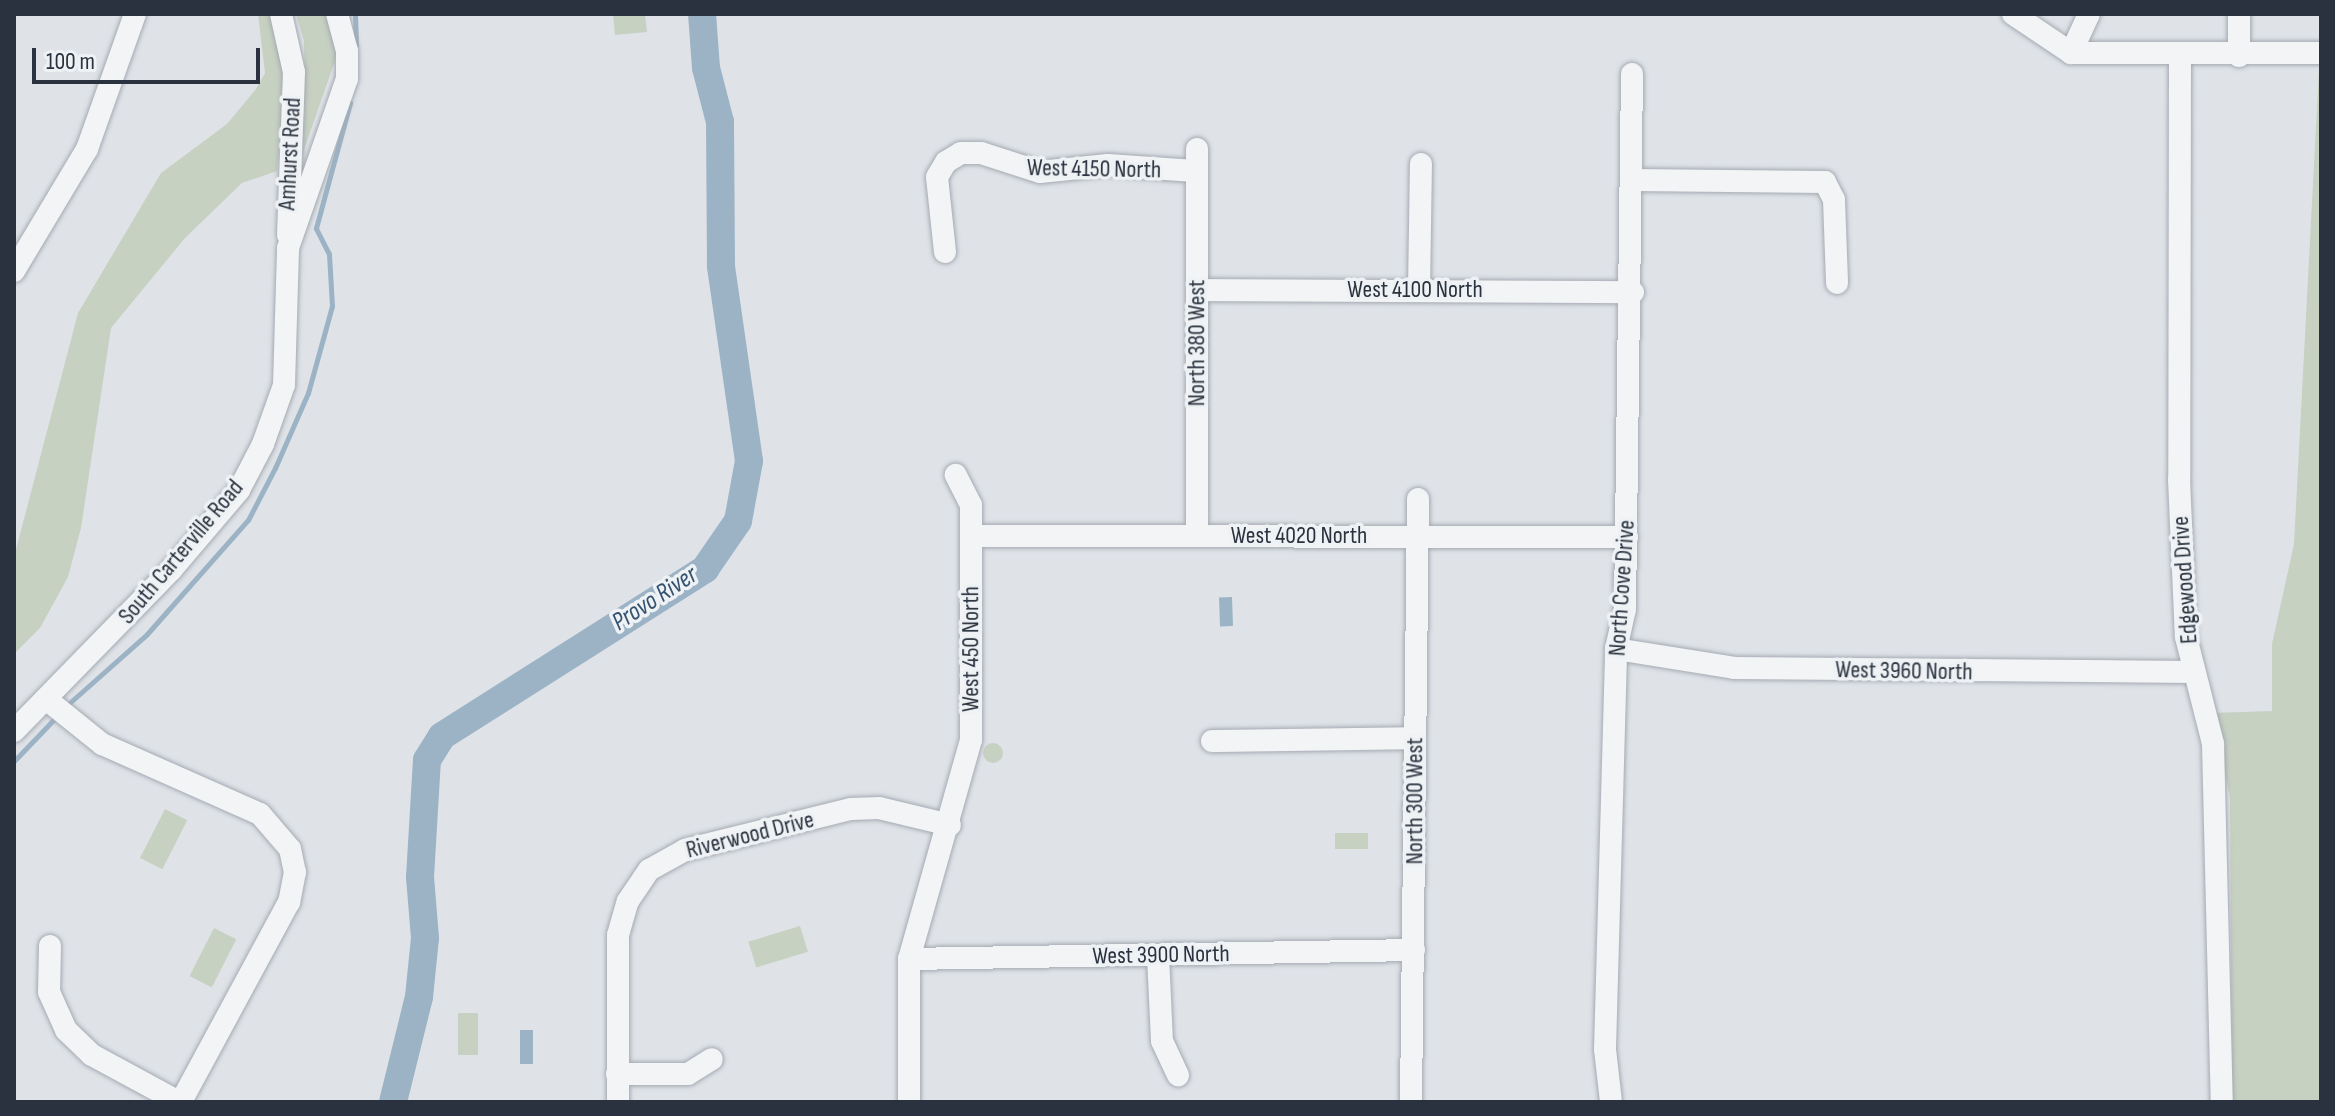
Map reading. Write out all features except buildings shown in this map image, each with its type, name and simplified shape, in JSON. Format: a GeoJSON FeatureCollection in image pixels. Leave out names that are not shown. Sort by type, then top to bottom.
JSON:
{"type":"FeatureCollection","features":[{"type":"Feature","properties":{"kind":"street"},"geometry":{"type":"LineString","coordinates":[[14,271],[87,149],[135,14]]}},
{"type":"Feature","properties":{"kind":"street","name":"Amhurst Road"},"geometry":{"type":"LineString","coordinates":[[281,14],[294,72],[286,200],[288,248]]}},
{"type":"Feature","properties":{"kind":"street","name":"South Carterville Road"},"geometry":{"type":"LineString","coordinates":[[14,731],[171,570],[243,482],[284,385],[288,248],[347,79],[347,51],[337,14]]}},
{"type":"Feature","properties":{"kind":"street"},"geometry":{"type":"LineString","coordinates":[[2013,14],[2071,53],[2239,56],[2321,53]]}},
{"type":"Feature","properties":{"kind":"street"},"geometry":{"type":"LineString","coordinates":[[2071,53],[2089,14]]}},
{"type":"Feature","properties":{"kind":"street"},"geometry":{"type":"LineString","coordinates":[[2239,14],[2239,56]]}},
{"type":"Feature","properties":{"kind":"street","name":"Edgewood Drive"},"geometry":{"type":"LineString","coordinates":[[2180,54],[2179,479],[2193,672],[2213,744],[2222,1102]]}},
{"type":"Feature","properties":{"kind":"street","name":"North Cove Drive"},"geometry":{"type":"LineString","coordinates":[[1611,1102],[1605,1049],[1616,649],[1625,609],[1627,537],[1633,292],[1632,74]]}},
{"type":"Feature","properties":{"kind":"street","name":"West 4150 North"},"geometry":{"type":"LineString","coordinates":[[945,252],[937,177],[946,162],[961,153],[981,153],[1040,172],[1196,160]]}},
{"type":"Feature","properties":{"kind":"street","name":"North 380 West"},"geometry":{"type":"LineString","coordinates":[[1196,160],[1197,536]]}},
{"type":"Feature","properties":{"kind":"street"},"geometry":{"type":"LineString","coordinates":[[1419,289],[1421,164]]}},
{"type":"Feature","properties":{"kind":"street"},"geometry":{"type":"LineString","coordinates":[[1632,180],[1825,182],[1834,200],[1837,283]]}},
{"type":"Feature","properties":{"kind":"street","name":"West 4100 North"},"geometry":{"type":"LineString","coordinates":[[1198,290],[1633,292]]}},
{"type":"Feature","properties":{"kind":"street","name":"West 450 North"},"geometry":{"type":"LineString","coordinates":[[909,1102],[909,959],[950,825],[971,740],[970,497],[956,475]]}},
{"type":"Feature","properties":{"kind":"street","name":"North 300 West"},"geometry":{"type":"LineString","coordinates":[[1411,1102],[1418,499]]}},
{"type":"Feature","properties":{"kind":"street","name":"West 4020 North"},"geometry":{"type":"LineString","coordinates":[[971,536],[1627,537]]}},
{"type":"Feature","properties":{"kind":"street","name":"West 3960 North"},"geometry":{"type":"LineString","coordinates":[[1616,649],[1734,668],[2193,672]]}},
{"type":"Feature","properties":{"kind":"street"},"geometry":{"type":"LineString","coordinates":[[46,699],[102,744],[260,814],[284,837],[295,872],[289,902],[180,1102],[92,1055],[66,1030],[49,992],[50,946]]}},
{"type":"Feature","properties":{"kind":"street"},"geometry":{"type":"LineString","coordinates":[[1212,741],[1415,738]]}},
{"type":"Feature","properties":{"kind":"street","name":"Riverwood Drive"},"geometry":{"type":"LineString","coordinates":[[618,1102],[618,935],[636,886],[660,862],[685,850],[851,809],[879,808],[950,825]]}},
{"type":"Feature","properties":{"kind":"street","name":"West 3900 North"},"geometry":{"type":"LineString","coordinates":[[909,959],[1414,950]]}},
{"type":"Feature","properties":{"kind":"street"},"geometry":{"type":"LineString","coordinates":[[1158,956],[1162,1041],[1178,1076]]}},
{"type":"Feature","properties":{"kind":"street"},"geometry":{"type":"LineString","coordinates":[[617,1074],[688,1074],[712,1059]]}},
{"type":"Feature","properties":{"kind":"green space"},"geometry":{"type":"Polygon","coordinates":[[[258,14],[273,14],[280,34],[284,93],[277,171],[242,183],[185,238],[111,328],[81,528],[68,577],[40,628],[14,654],[14,557],[78,313],[161,173],[227,124],[256,89],[265,73],[258,14]]]}},
{"type":"Feature","properties":{"kind":"green space"},"geometry":{"type":"Polygon","coordinates":[[[296,14],[329,14],[338,52],[299,164],[305,88],[304,41],[296,14]]]}},
{"type":"Feature","properties":{"kind":"green space"},"geometry":{"type":"Polygon","coordinates":[[[613,14],[645,14],[647,32],[615,35],[613,14]]]}},
{"type":"Feature","properties":{"kind":"green space"},"geometry":{"type":"Polygon","coordinates":[[[2321,32],[2321,1102],[2232,1102],[2230,797],[2212,713],[2272,711],[2272,644],[2294,544],[2321,32]]]}},
{"type":"Feature","properties":{"kind":"green space"},"geometry":{"type":"Polygon","coordinates":[[[993,743],[1000,746],[1003,753],[1000,760],[993,763],[986,760],[983,753],[986,746],[993,743]]]}},
{"type":"Feature","properties":{"kind":"green space"},"geometry":{"type":"Polygon","coordinates":[[[165,809],[187,820],[162,869],[140,858],[165,809]]]}},
{"type":"Feature","properties":{"kind":"green space"},"geometry":{"type":"Polygon","coordinates":[[[1335,833],[1368,833],[1368,849],[1335,849],[1335,833]]]}},
{"type":"Feature","properties":{"kind":"green space"},"geometry":{"type":"Polygon","coordinates":[[[800,926],[808,952],[756,968],[748,942],[800,926]]]}},
{"type":"Feature","properties":{"kind":"green space"},"geometry":{"type":"Polygon","coordinates":[[[214,928],[236,939],[212,987],[189,976],[214,928]]]}},
{"type":"Feature","properties":{"kind":"green space"},"geometry":{"type":"Polygon","coordinates":[[[458,1013],[478,1013],[478,1055],[458,1055],[458,1013]]]}},
{"type":"Feature","properties":{"kind":"water"},"geometry":{"type":"Polygon","coordinates":[[[1219,597],[1232,597],[1233,626],[1220,626],[1219,597]]]}},
{"type":"Feature","properties":{"kind":"water"},"geometry":{"type":"Polygon","coordinates":[[[520,1030],[533,1030],[533,1064],[520,1064],[520,1030]]]}},
{"type":"Feature","properties":{"kind":"waterway"},"geometry":{"type":"LineString","coordinates":[[355,14],[356,45]]}},
{"type":"Feature","properties":{"kind":"waterway","name":"Provo River"},"geometry":{"type":"LineString","coordinates":[[393,1102],[419,997],[425,938],[420,877],[427,760],[442,736],[705,569],[738,521],[749,461],[721,266],[720,122],[706,68],[702,14]]}},
{"type":"Feature","properties":{"kind":"waterway"},"geometry":{"type":"LineString","coordinates":[[66,706],[147,634],[248,520],[275,468],[308,393],[332,306],[329,254],[316,228],[350,103]]}},
{"type":"Feature","properties":{"kind":"waterway"},"geometry":{"type":"LineString","coordinates":[[14,761],[57,716]]}}]}
